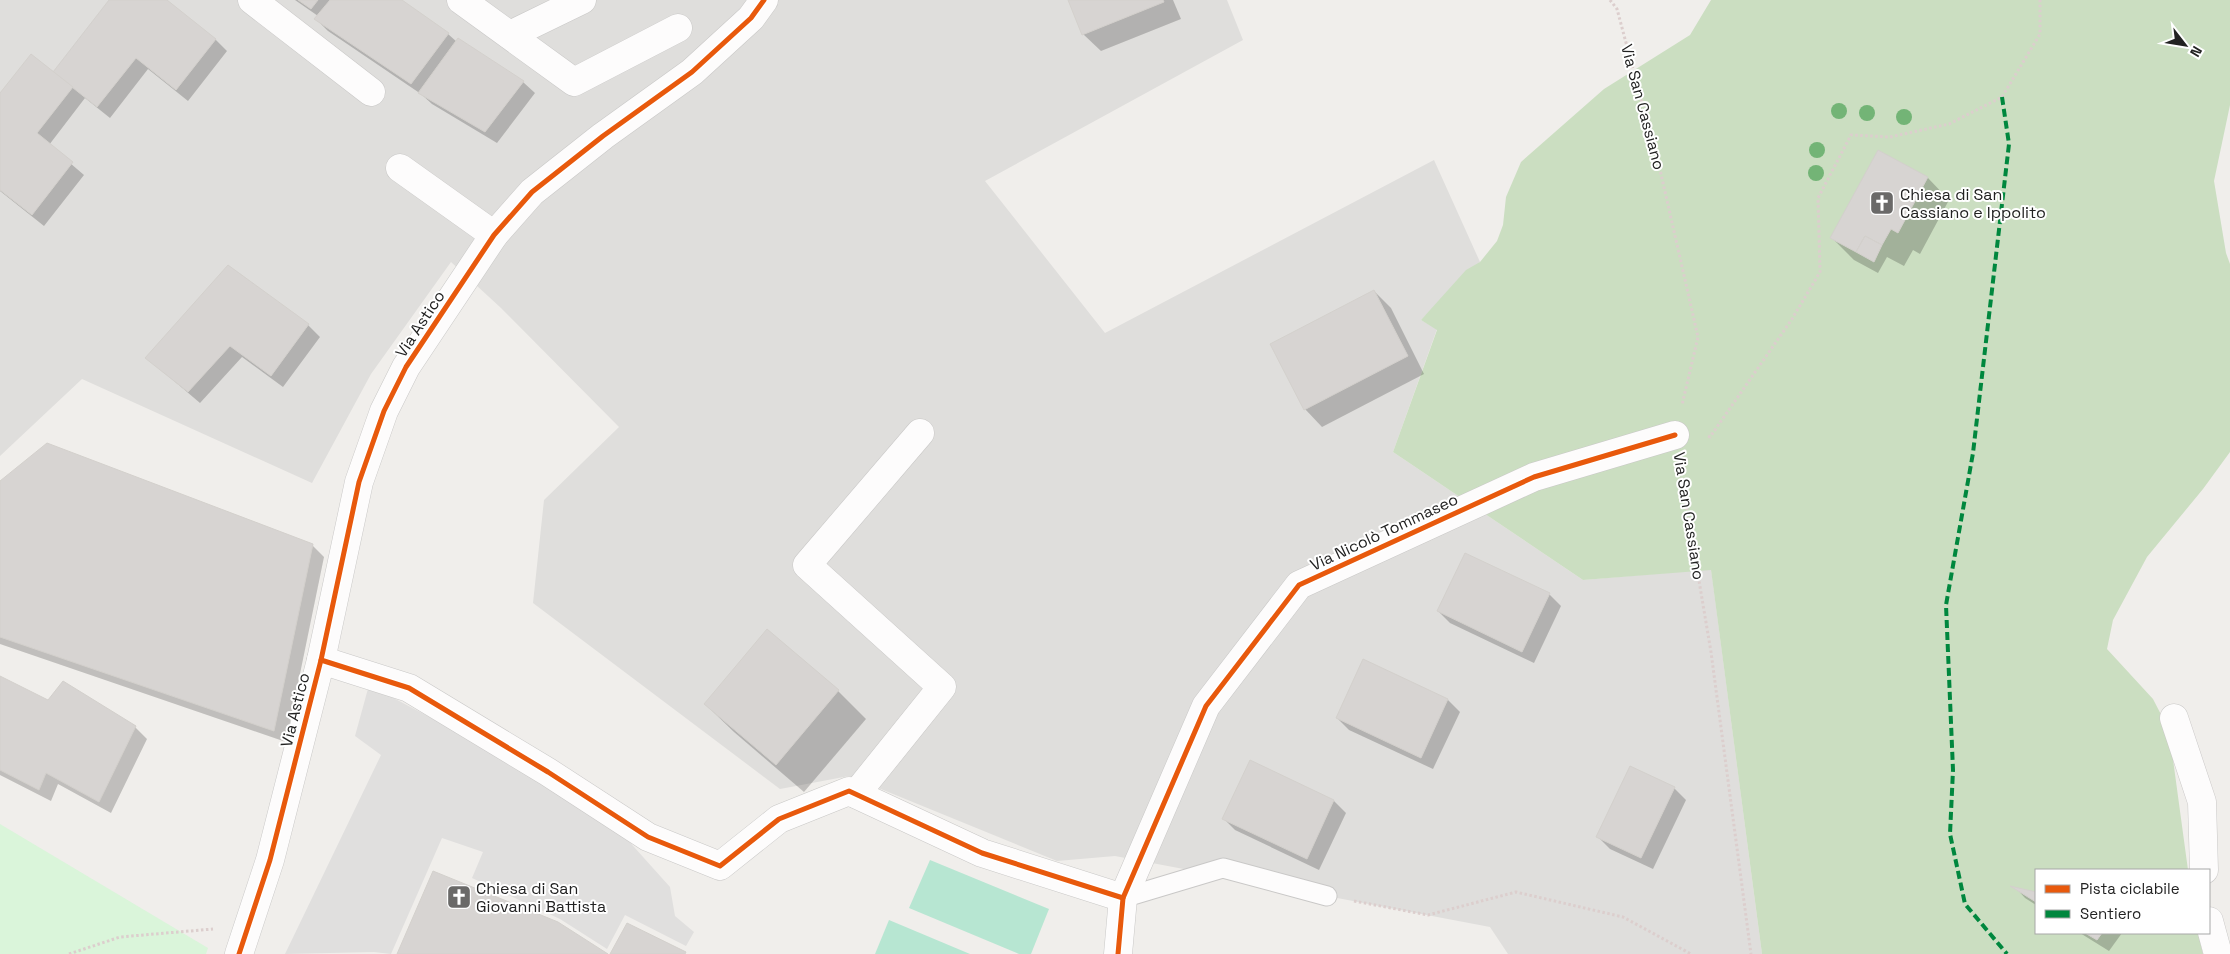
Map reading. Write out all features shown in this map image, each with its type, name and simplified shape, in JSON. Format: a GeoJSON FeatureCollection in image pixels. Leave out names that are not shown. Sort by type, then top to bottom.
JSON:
{"type":"FeatureCollection","features":[{"type":"Feature","properties":{"kind":"street"},"geometry":{"type":"LineString","coordinates":[[252,0],[371,92]]}},
{"type":"Feature","properties":{"kind":"street"},"geometry":{"type":"LineString","coordinates":[[461,0],[574,82],[678,28]]}},
{"type":"Feature","properties":{"kind":"street"},"geometry":{"type":"LineString","coordinates":[[510,35],[582,0]]}},
{"type":"Feature","properties":{"kind":"street","name":"Via Astico"},"geometry":{"type":"LineString","coordinates":[[240,954],[270,860],[321,660],[359,482],[384,411],[406,367],[494,235],[532,192],[602,136],[692,72],[751,18],[764,0]]}},
{"type":"Feature","properties":{"kind":"street"},"geometry":{"type":"LineString","coordinates":[[400,168],[494,235]]}},
{"type":"Feature","properties":{"kind":"street"},"geometry":{"type":"LineString","coordinates":[[856,794],[942,687],[806,565],[920,433]]}},
{"type":"Feature","properties":{"kind":"street","name":"Via Nicolò Tommaseo"},"geometry":{"type":"LineString","coordinates":[[1118,954],[1123,898],[1206,706],[1299,585],[1534,477],[1675,436]]}},
{"type":"Feature","properties":{"kind":"street"},"geometry":{"type":"LineString","coordinates":[[321,660],[409,688],[548,772],[648,837],[720,866],[779,819],[849,790],[982,853],[1123,898]]}},
{"type":"Feature","properties":{"kind":"street"},"geometry":{"type":"LineString","coordinates":[[2174,718],[2202,802],[2204,869]]}},
{"type":"Feature","properties":{"kind":"street"},"geometry":{"type":"LineString","coordinates":[[2210,925],[2218,954]]}},
{"type":"Feature","properties":{"kind":"lane"},"geometry":{"type":"LineString","coordinates":[[1123,898],[1223,868],[1327,896]]}},
{"type":"Feature","properties":{"kind":"path"},"geometry":{"type":"LineString","coordinates":[[1675,436],[1710,436],[1792,319],[1820,272],[1818,198],[1852,135],[1890,137],[1949,124],[2002,97],[2040,34],[2040,0]]}},
{"type":"Feature","properties":{"kind":"path"},"geometry":{"type":"LineString","coordinates":[[1327,896],[1428,915],[1516,892],[1622,917],[1691,954]]}},
{"type":"Feature","properties":{"kind":"path"},"geometry":{"type":"LineString","coordinates":[[69,954],[120,937],[248,925]]}},
{"type":"Feature","properties":{"kind":"shaded area"},"geometry":{"type":"Polygon","coordinates":[[[0,0],[1227,0],[1243,40],[985,181],[1105,333],[1434,160],[1480,262],[1421,320],[1437,329],[1393,452],[1583,580],[1711,569],[1762,954],[1508,954],[1490,927],[1115,856],[1057,861],[849,776],[780,789],[533,603],[544,500],[619,427],[501,308],[451,262],[371,374],[312,483],[82,379],[0,456],[0,0]]]}},
{"type":"Feature","properties":{"kind":"shaded area"},"geometry":{"type":"Polygon","coordinates":[[[369,685],[516,763],[617,828],[670,887],[675,916],[694,932],[686,946],[625,915],[607,949],[560,919],[472,878],[483,852],[442,838],[391,954],[374,952],[285,954],[381,755],[355,736],[369,685]]]}},
{"type":"Feature","properties":{"kind":"green space"},"geometry":{"type":"Polygon","coordinates":[[[1711,0],[2230,0],[2230,105],[2214,181],[2226,253],[2230,264],[2230,452],[2203,489],[2147,557],[2113,620],[2107,649],[2153,699],[2169,730],[2188,869],[2035,869],[2035,934],[2198,934],[2203,954],[1762,954],[1711,570],[1583,580],[1393,452],[1437,330],[1421,320],[1466,270],[1480,262],[1497,241],[1503,225],[1506,197],[1521,162],[1604,89],[1690,35],[1711,0]]]}},
{"type":"Feature","properties":{"kind":"green space"},"geometry":{"type":"Polygon","coordinates":[[[0,824],[208,948],[206,954],[0,954],[0,824]]]}},
{"type":"Feature","properties":{"kind":"green space"},"geometry":{"type":"Polygon","coordinates":[[[930,860],[1049,909],[1031,954],[1019,954],[909,908],[930,860]]]}},
{"type":"Feature","properties":{"kind":"green space"},"geometry":{"type":"Polygon","coordinates":[[[889,920],[970,954],[875,954],[889,920]]]}},
{"type":"Feature","properties":{"kind":"building"},"geometry":{"type":"Polygon","coordinates":[[[109,0],[167,0],[216,39],[176,90],[136,58],[97,107],[53,72],[109,0]]]}},
{"type":"Feature","properties":{"kind":"building"},"geometry":{"type":"Polygon","coordinates":[[[298,0],[318,0],[311,9],[298,0]]]}},
{"type":"Feature","properties":{"kind":"building"},"geometry":{"type":"Polygon","coordinates":[[[330,0],[402,0],[449,33],[411,84],[314,19],[330,0]]]}},
{"type":"Feature","properties":{"kind":"building"},"geometry":{"type":"Polygon","coordinates":[[[1068,0],[1163,0],[1164,2],[1082,35],[1068,0]]]}},
{"type":"Feature","properties":{"kind":"building"},"geometry":{"type":"Polygon","coordinates":[[[458,38],[524,81],[485,132],[418,93],[458,38]]]}},
{"type":"Feature","properties":{"kind":"building"},"geometry":{"type":"Polygon","coordinates":[[[31,54],[73,87],[37,133],[73,162],[32,215],[0,190],[0,93],[31,54]]]}},
{"type":"Feature","properties":{"kind":"building","name":"Chiesa di San Cassiano e Ippolito"},"geometry":{"type":"Polygon","coordinates":[[[1878,150],[1928,177],[1898,233],[1891,229],[1882,245],[1865,236],[1856,252],[1830,238],[1878,150]]]}},
{"type":"Feature","properties":{"kind":"building"},"geometry":{"type":"Polygon","coordinates":[[[1865,236],[1882,245],[1874,262],[1856,252],[1865,236]]]}},
{"type":"Feature","properties":{"kind":"building"},"geometry":{"type":"Polygon","coordinates":[[[228,265],[309,324],[271,376],[230,346],[188,392],[145,358],[228,265]]]}},
{"type":"Feature","properties":{"kind":"building"},"geometry":{"type":"Polygon","coordinates":[[[1374,290],[1408,356],[1304,410],[1270,344],[1374,290]]]}},
{"type":"Feature","properties":{"kind":"building"},"geometry":{"type":"Polygon","coordinates":[[[47,443],[313,544],[274,731],[0,637],[0,481],[47,443]]]}},
{"type":"Feature","properties":{"kind":"building"},"geometry":{"type":"Polygon","coordinates":[[[1465,553],[1550,593],[1522,652],[1437,611],[1465,553]]]}},
{"type":"Feature","properties":{"kind":"building"},"geometry":{"type":"Polygon","coordinates":[[[767,629],[839,690],[776,765],[704,704],[767,629]]]}},
{"type":"Feature","properties":{"kind":"building"},"geometry":{"type":"Polygon","coordinates":[[[1363,659],[1448,699],[1421,758],[1336,718],[1363,659]]]}},
{"type":"Feature","properties":{"kind":"building"},"geometry":{"type":"Polygon","coordinates":[[[0,676],[48,700],[63,681],[136,726],[99,802],[46,773],[39,790],[0,770],[0,676]]]}},
{"type":"Feature","properties":{"kind":"building"},"geometry":{"type":"Polygon","coordinates":[[[1250,760],[1334,800],[1307,859],[1222,819],[1250,760]]]}},
{"type":"Feature","properties":{"kind":"building"},"geometry":{"type":"Polygon","coordinates":[[[1630,766],[1675,787],[1641,858],[1596,837],[1630,766]]]}},
{"type":"Feature","properties":{"kind":"building","name":"Chiesa di San Giovanni Battista"},"geometry":{"type":"Polygon","coordinates":[[[433,871],[558,922],[608,954],[397,954],[433,871]]]}},
{"type":"Feature","properties":{"kind":"building"},"geometry":{"type":"Polygon","coordinates":[[[2010,886],[2035,892],[2035,901],[2010,886]]]}},
{"type":"Feature","properties":{"kind":"building","name":"Chiesa di San Giovanni Battista"},"geometry":{"type":"Polygon","coordinates":[[[627,923],[686,952],[685,954],[610,954],[627,923]]]}},
{"type":"Feature","properties":{"kind":"building"},"geometry":{"type":"Polygon","coordinates":[[[2087,934],[2101,934],[2097,940],[2087,934]]]}},
{"type":"Feature","properties":{"kind":"marked path"},"geometry":{"type":"LineString","coordinates":[[2002,97],[2009,144],[1973,453],[1946,605],[1953,770],[1950,834],[1965,904],[2007,954]]}},
{"type":"Feature","properties":{"kind":"cycle path"},"geometry":{"type":"LineString","coordinates":[[239,954],[270,860],[321,660],[359,482],[384,411],[406,367],[494,235],[532,192],[603,136],[692,72],[751,18],[764,0]]}},
{"type":"Feature","properties":{"kind":"cycle path"},"geometry":{"type":"LineString","coordinates":[[1118,954],[1123,898],[1206,706],[1299,585],[1534,477],[1675,435]]}},
{"type":"Feature","properties":{"kind":"cycle path"},"geometry":{"type":"LineString","coordinates":[[321,660],[409,688],[548,772],[648,837],[720,866],[779,819],[849,791],[982,853],[1123,898]]}},
{"type":"Feature","properties":{"kind":"place","name":"Chiesa di San Cassiano e Ippolito"},"geometry":{"type":"Point","coordinates":[1882,203]}},
{"type":"Feature","properties":{"kind":"place","name":"Chiesa di San Giovanni Battista"},"geometry":{"type":"Point","coordinates":[459,897]}}]}
